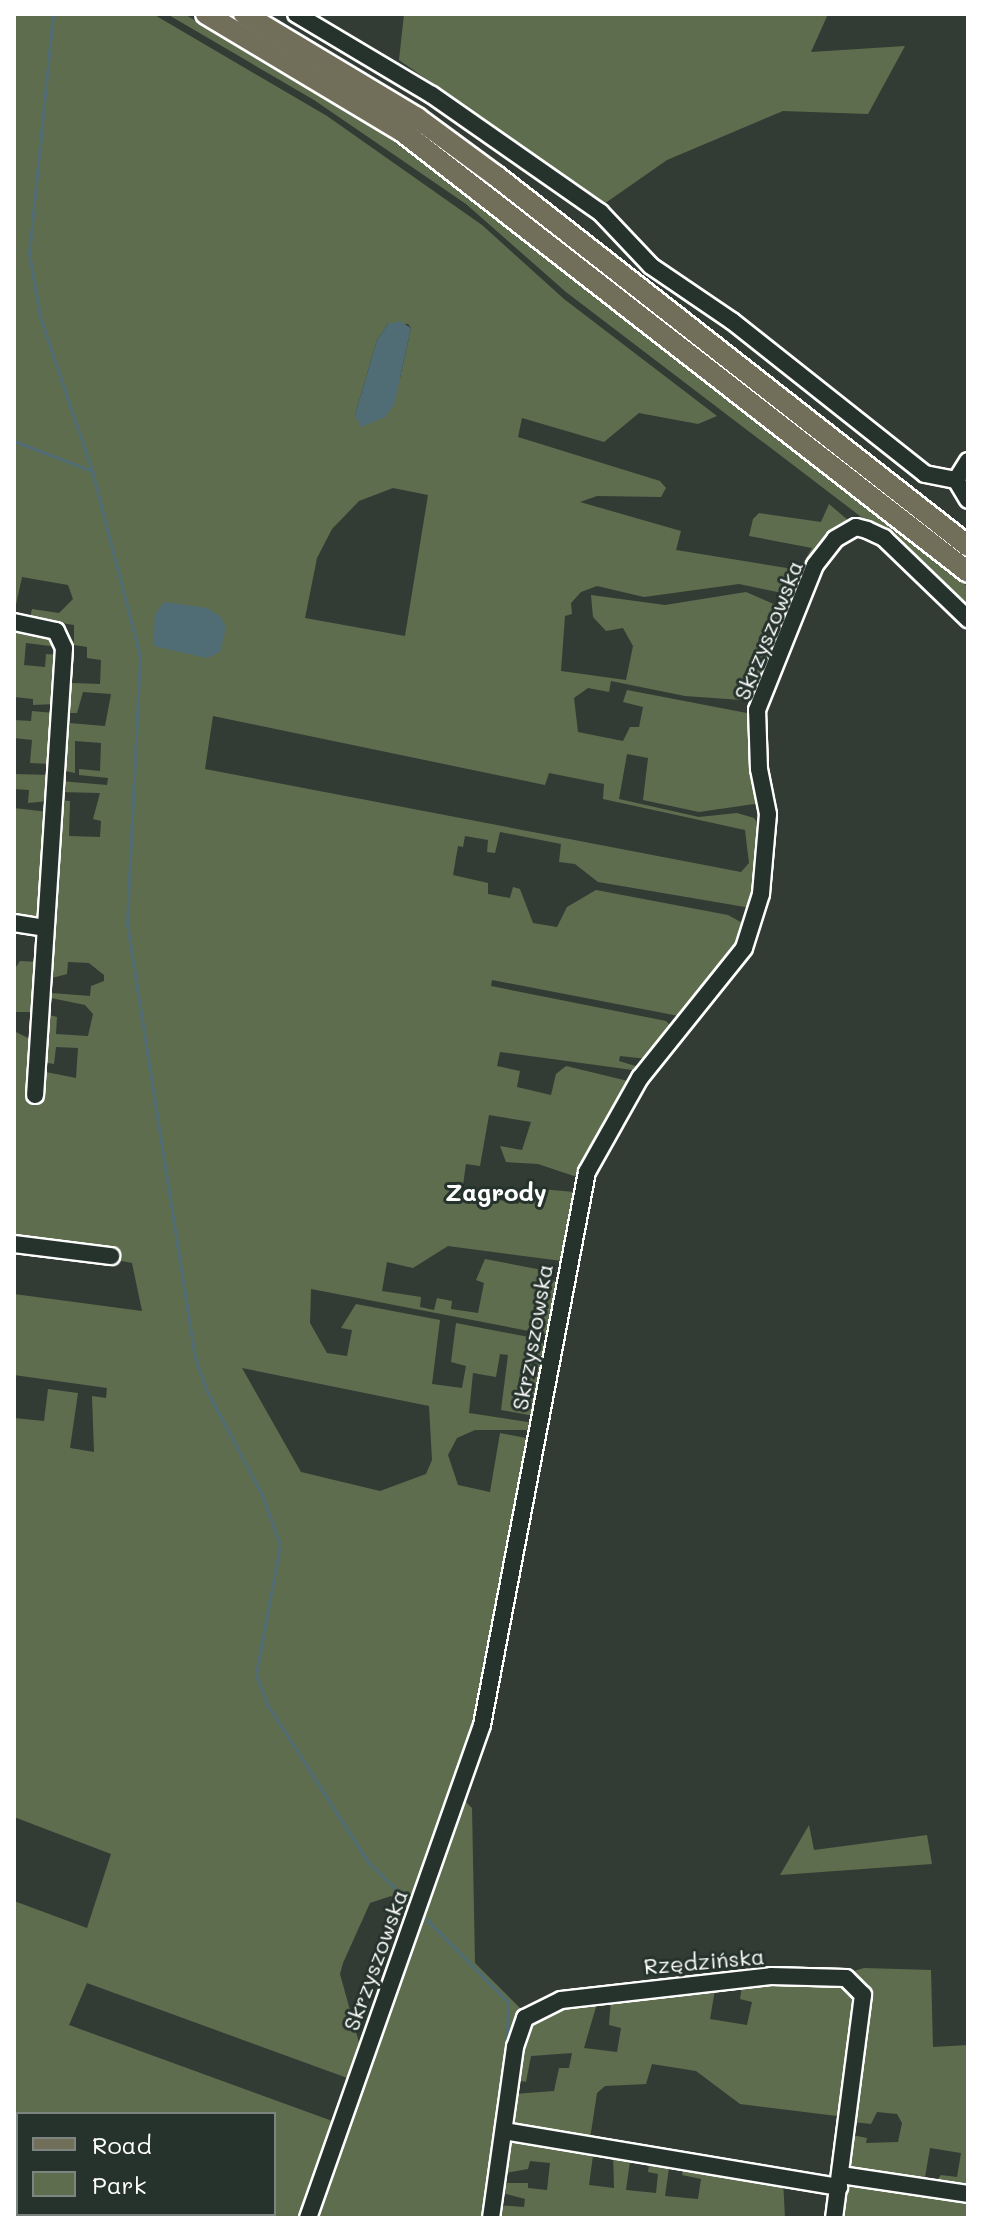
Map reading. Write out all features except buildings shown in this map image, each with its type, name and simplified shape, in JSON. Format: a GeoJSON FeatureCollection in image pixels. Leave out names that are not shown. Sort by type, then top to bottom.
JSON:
{"type":"FeatureCollection","features":[{"type":"Feature","properties":{"kind":"main road"},"geometry":{"type":"LineString","coordinates":[[206,14],[403,132],[968,572]]}},
{"type":"Feature","properties":{"kind":"main road"},"geometry":{"type":"LineString","coordinates":[[244,14],[417,118],[496,176],[968,546]]}},
{"type":"Feature","properties":{"kind":"street"},"geometry":{"type":"LineString","coordinates":[[296,14],[420,87],[600,212],[651,266],[732,321],[925,474],[956,480],[968,500]]}},
{"type":"Feature","properties":{"kind":"street"},"geometry":{"type":"LineString","coordinates":[[956,480],[968,461]]}},
{"type":"Feature","properties":{"kind":"street","name":"Skrzyszowska"},"geometry":{"type":"LineString","coordinates":[[308,2218],[420,1903],[489,1696],[581,1190],[593,1157],[631,1091],[744,948],[766,858],[768,814],[759,769],[757,710],[815,565],[835,539],[856,527],[867,530],[884,538],[968,619]]}},
{"type":"Feature","properties":{"kind":"street"},"geometry":{"type":"LineString","coordinates":[[14,622],[56,631],[64,648],[35,1095]]}},
{"type":"Feature","properties":{"kind":"street"},"geometry":{"type":"LineString","coordinates":[[14,923],[45,928]]}},
{"type":"Feature","properties":{"kind":"street"},"geometry":{"type":"LineString","coordinates":[[14,1244],[111,1256]]}},
{"type":"Feature","properties":{"kind":"street","name":"Rzędzińska"},"geometry":{"type":"LineString","coordinates":[[491,2218],[515,2047],[525,2018],[537,2008],[604,1993],[733,1978],[846,1978],[859,1987],[863,2008],[834,2218]]}},
{"type":"Feature","properties":{"kind":"street"},"geometry":{"type":"LineString","coordinates":[[504,2131],[840,2181],[968,2194]]}},
{"type":"Feature","properties":{"kind":"green space"},"geometry":{"type":"Polygon","coordinates":[[[14,14],[153,14],[327,116],[482,225],[564,299],[717,416],[698,424],[639,413],[604,442],[522,418],[518,437],[660,481],[666,488],[661,497],[597,496],[580,502],[681,531],[676,550],[799,570],[812,548],[749,536],[753,519],[759,513],[821,522],[829,504],[849,521],[796,596],[739,584],[644,597],[597,586],[581,592],[571,603],[572,614],[565,616],[561,671],[626,680],[633,646],[623,628],[606,631],[593,617],[591,595],[665,605],[746,592],[790,611],[755,701],[685,696],[611,681],[609,692],[588,688],[574,698],[578,732],[623,741],[630,727],[639,727],[643,707],[623,702],[627,690],[752,714],[761,803],[699,812],[643,800],[648,758],[627,754],[619,799],[699,817],[737,813],[754,818],[763,830],[751,908],[598,882],[575,864],[559,862],[561,844],[500,832],[495,853],[487,852],[488,840],[465,836],[463,847],[458,846],[453,875],[488,883],[488,894],[510,898],[513,887],[520,889],[533,923],[557,927],[567,907],[596,890],[728,915],[746,925],[734,954],[684,1017],[492,980],[491,986],[666,1021],[674,1029],[648,1059],[620,1056],[619,1061],[642,1068],[640,1071],[500,1052],[497,1066],[520,1071],[517,1087],[551,1095],[556,1074],[566,1066],[632,1082],[580,1178],[538,1164],[506,1162],[500,1146],[522,1150],[531,1122],[489,1115],[480,1166],[466,1164],[462,1192],[518,1204],[530,1188],[574,1192],[562,1261],[448,1246],[413,1268],[387,1262],[382,1291],[421,1297],[420,1307],[434,1310],[437,1298],[452,1301],[451,1309],[478,1313],[484,1283],[476,1280],[485,1259],[537,1269],[559,1284],[550,1335],[311,1289],[310,1323],[327,1353],[347,1356],[352,1330],[341,1328],[356,1304],[440,1320],[432,1384],[462,1388],[466,1366],[451,1362],[456,1323],[539,1339],[547,1348],[535,1416],[501,1410],[508,1355],[500,1354],[496,1377],[473,1373],[469,1413],[534,1423],[532,1430],[475,1430],[457,1438],[448,1455],[458,1485],[490,1492],[500,1433],[531,1439],[487,1686],[410,1911],[391,1896],[370,1903],[343,1963],[340,1974],[361,2050],[350,2079],[87,1983],[69,2025],[335,2122],[303,2218],[254,2218],[276,2216],[276,2112],[16,2112],[14,2187],[14,1901],[87,1928],[111,1854],[14,1817],[14,1418],[44,1421],[48,1389],[78,1393],[70,1448],[94,1452],[92,1396],[106,1398],[107,1388],[14,1375],[14,1294],[142,1311],[132,1263],[14,1239],[14,1031],[30,1039],[27,1094],[41,1071],[76,1078],[78,1048],[56,1047],[54,1064],[42,1062],[45,1014],[57,1017],[56,1034],[88,1036],[93,1014],[85,1005],[51,998],[51,993],[90,996],[91,986],[104,981],[104,975],[89,963],[68,962],[67,974],[52,978],[53,948],[49,947],[58,800],[70,801],[69,836],[100,837],[101,821],[93,819],[100,793],[59,792],[60,781],[107,785],[108,778],[79,775],[79,769],[100,771],[101,743],[75,741],[75,773],[60,770],[63,728],[68,729],[69,723],[105,726],[111,694],[83,692],[77,713],[70,713],[69,656],[74,655],[72,683],[100,684],[101,660],[87,658],[87,647],[74,645],[74,625],[30,618],[32,609],[59,613],[73,599],[68,585],[22,577],[14,614],[14,14]],[[388,324],[377,340],[355,415],[400,378],[411,328],[408,324],[388,324]],[[393,488],[359,501],[332,529],[317,558],[305,618],[405,636],[428,495],[393,488]],[[213,716],[205,769],[741,872],[749,863],[745,830],[603,799],[604,784],[549,773],[545,785],[213,716]],[[242,1368],[301,1472],[380,1491],[426,1474],[432,1460],[429,1406],[242,1368]]]}},
{"type":"Feature","properties":{"kind":"green space"},"geometry":{"type":"Polygon","coordinates":[[[167,14],[184,14],[329,98],[441,173],[968,587],[968,612],[877,529],[566,292],[466,204],[314,100],[167,14]]]}},
{"type":"Feature","properties":{"kind":"green space"},"geometry":{"type":"Polygon","coordinates":[[[404,14],[828,14],[811,52],[905,46],[868,114],[783,111],[667,160],[604,204],[399,60],[404,14]]]}},
{"type":"Feature","properties":{"kind":"green space"},"geometry":{"type":"Polygon","coordinates":[[[14,626],[49,632],[58,647],[26,643],[24,665],[45,667],[46,654],[59,655],[55,704],[33,705],[33,699],[14,697],[14,626]]]}},
{"type":"Feature","properties":{"kind":"green space"},"geometry":{"type":"Polygon","coordinates":[[[32,711],[54,713],[51,764],[30,763],[32,740],[14,738],[14,720],[31,721],[32,711]]]}},
{"type":"Feature","properties":{"kind":"green space"},"geometry":{"type":"Polygon","coordinates":[[[14,774],[51,775],[49,801],[28,803],[29,790],[14,789],[14,774]]]}},
{"type":"Feature","properties":{"kind":"green space"},"geometry":{"type":"Polygon","coordinates":[[[14,808],[48,812],[38,921],[14,922],[14,808]]]}},
{"type":"Feature","properties":{"kind":"green space"},"geometry":{"type":"Polygon","coordinates":[[[20,961],[38,962],[34,1012],[14,1012],[14,970],[20,961]]]}},
{"type":"Feature","properties":{"kind":"green space"},"geometry":{"type":"Polygon","coordinates":[[[465,1801],[472,1808],[475,1963],[523,2011],[489,2218],[311,2218],[465,1801]]]}},
{"type":"Feature","properties":{"kind":"green space"},"geometry":{"type":"Polygon","coordinates":[[[809,1825],[814,1850],[927,1835],[932,1864],[780,1875],[809,1825]]]}},
{"type":"Feature","properties":{"kind":"green space"},"geometry":{"type":"Polygon","coordinates":[[[864,1968],[931,1970],[933,2047],[968,2045],[968,2189],[933,2185],[941,2175],[957,2177],[961,2153],[930,2148],[924,2183],[850,2173],[852,2135],[867,2138],[866,2143],[898,2142],[902,2123],[897,2114],[877,2112],[871,2124],[854,2122],[867,1990],[854,1971],[864,1968]]]}},
{"type":"Feature","properties":{"kind":"green space"},"geometry":{"type":"Polygon","coordinates":[[[769,1980],[845,1984],[859,1995],[845,2117],[740,2104],[696,2071],[652,2064],[646,2084],[605,2086],[597,2093],[590,2139],[507,2126],[514,2094],[554,2091],[559,2068],[569,2068],[572,2053],[531,2056],[526,2082],[518,2080],[524,2028],[540,2011],[598,2000],[584,2048],[617,2052],[621,2028],[609,2025],[611,1998],[716,1984],[710,2019],[747,2025],[752,2002],[740,1999],[742,1986],[764,1985],[769,1980]]]}},
{"type":"Feature","properties":{"kind":"green space"},"geometry":{"type":"Polygon","coordinates":[[[514,2139],[594,2148],[589,2185],[614,2188],[613,2152],[631,2154],[626,2190],[656,2193],[658,2174],[648,2172],[650,2158],[670,2161],[665,2196],[698,2199],[701,2179],[682,2175],[684,2164],[783,2180],[785,2218],[495,2218],[497,2205],[524,2207],[525,2199],[499,2192],[500,2183],[528,2183],[528,2188],[547,2190],[550,2163],[530,2161],[528,2169],[505,2173],[508,2144],[514,2139]]]}},
{"type":"Feature","properties":{"kind":"green space"},"geometry":{"type":"Polygon","coordinates":[[[844,2181],[968,2198],[968,2218],[837,2218],[844,2181]]]}},
{"type":"Feature","properties":{"kind":"green space"},"geometry":{"type":"Polygon","coordinates":[[[54,2216],[143,2216],[59,2218],[54,2216]]]}},
{"type":"Feature","properties":{"kind":"water"},"geometry":{"type":"Polygon","coordinates":[[[400,321],[411,328],[394,405],[385,417],[361,427],[355,415],[377,340],[388,324],[400,321]]]}},
{"type":"Feature","properties":{"kind":"water"},"geometry":{"type":"Polygon","coordinates":[[[164,602],[207,608],[221,617],[226,628],[220,652],[207,658],[153,646],[155,614],[164,602]]]}},
{"type":"Feature","properties":{"kind":"waterway"},"geometry":{"type":"LineString","coordinates":[[53,14],[29,253],[40,317],[92,471],[140,656],[127,924],[195,1357],[207,1391],[262,1495],[280,1545],[256,1675],[267,1704],[368,1862],[413,1906]]}},
{"type":"Feature","properties":{"kind":"waterway"},"geometry":{"type":"LineString","coordinates":[[14,441],[92,471]]}},
{"type":"Feature","properties":{"kind":"waterway"},"geometry":{"type":"LineString","coordinates":[[421,1914],[508,2002],[507,2046]]}},
{"type":"Feature","properties":{"kind":"district","name":"Zagrody"},"geometry":{"type":"Point","coordinates":[496,1192]}}]}
